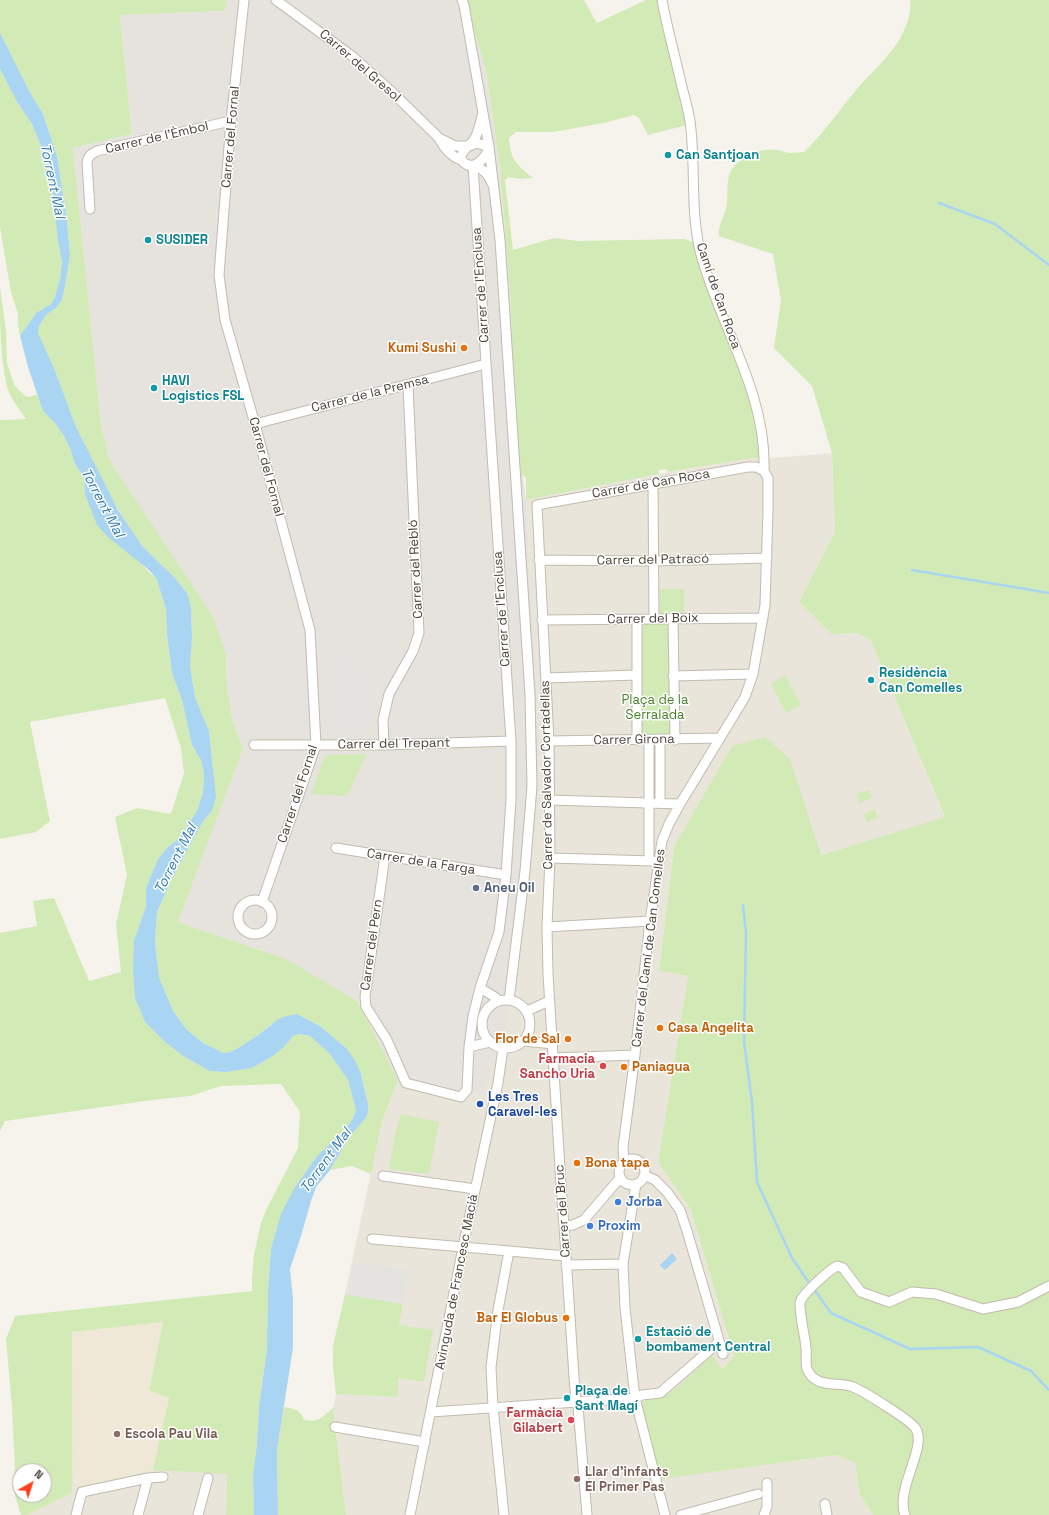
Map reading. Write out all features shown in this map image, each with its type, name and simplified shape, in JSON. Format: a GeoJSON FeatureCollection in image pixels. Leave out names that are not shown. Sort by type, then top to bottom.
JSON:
{"type":"FeatureCollection","features":[{"type":"Feature","properties":{"kind":"street","name":"Carrer del Fornal"},"geometry":{"type":"LineString","coordinates":[[244,0],[231,121],[219,275],[225,320],[255,424],[310,630],[316,745],[262,902]]}},
{"type":"Feature","properties":{"kind":"street","name":"Carrer del Gresol"},"geometry":{"type":"LineString","coordinates":[[276,0],[352,56],[391,91],[439,138]]}},
{"type":"Feature","properties":{"kind":"street"},"geometry":{"type":"LineString","coordinates":[[462,0],[489,147],[500,240],[527,641],[532,740],[532,786],[526,871],[509,1000]]}},
{"type":"Feature","properties":{"kind":"street","name":"Camí de Can Roca"},"geometry":{"type":"LineString","coordinates":[[662,0],[690,120],[693,156],[694,216],[698,243],[716,297],[755,402],[764,441],[764,471]]}},
{"type":"Feature","properties":{"kind":"street"},"geometry":{"type":"LineString","coordinates":[[461,160],[462,153],[476,136],[483,111]]}},
{"type":"Feature","properties":{"kind":"street","name":"Carrer de l'Èmbol"},"geometry":{"type":"LineString","coordinates":[[90,209],[87,162],[91,154],[97,151],[231,121]]}},
{"type":"Feature","properties":{"kind":"street"},"geometry":{"type":"LineString","coordinates":[[439,138],[455,146],[469,146],[477,143],[489,147]]}},
{"type":"Feature","properties":{"kind":"street"},"geometry":{"type":"LineString","coordinates":[[439,138],[447,150],[457,159],[461,160],[465,165],[483,170],[493,184]]}},
{"type":"Feature","properties":{"kind":"street"},"geometry":{"type":"LineString","coordinates":[[472,166],[484,158],[489,147]]}},
{"type":"Feature","properties":{"kind":"street","name":"Carrer de l'Enclusa"},"geometry":{"type":"LineString","coordinates":[[469,1047],[472,1016],[499,932],[506,875],[511,800],[511,741],[472,166]]}},
{"type":"Feature","properties":{"kind":"street","name":"Carrer de la Premsa"},"geometry":{"type":"LineString","coordinates":[[255,424],[486,364]]}},
{"type":"Feature","properties":{"kind":"street","name":"Carrer del Rebló"},"geometry":{"type":"LineString","coordinates":[[384,745],[383,720],[389,694],[413,652],[419,633],[408,385]]}},
{"type":"Feature","properties":{"kind":"street","name":"Carrer de Can Roca"},"geometry":{"type":"LineString","coordinates":[[537,505],[748,467],[764,471]]}},
{"type":"Feature","properties":{"kind":"street","name":"Carrer del Camí de Can Comelles"},"geometry":{"type":"LineString","coordinates":[[624,1161],[622,1147],[635,1055],[650,922],[660,850],[665,833],[680,804],[745,697],[753,674],[763,618],[767,558],[768,478],[764,471]]}},
{"type":"Feature","properties":{"kind":"street"},"geometry":{"type":"LineString","coordinates":[[652,484],[654,618]]}},
{"type":"Feature","properties":{"kind":"street","name":"Carrer de Salvador Cortadellas"},"geometry":{"type":"LineString","coordinates":[[537,505],[542,620],[550,741],[550,858],[547,927],[549,1001],[553,1044]]}},
{"type":"Feature","properties":{"kind":"street","name":"Carrer del Patracó"},"geometry":{"type":"LineString","coordinates":[[539,560],[654,561],[767,558]]}},
{"type":"Feature","properties":{"kind":"street"},"geometry":{"type":"LineString","coordinates":[[673,618],[675,740]]}},
{"type":"Feature","properties":{"kind":"street","name":"Carrer del Boix"},"geometry":{"type":"LineString","coordinates":[[542,620],[763,618]]}},
{"type":"Feature","properties":{"kind":"street"},"geometry":{"type":"LineString","coordinates":[[637,619],[637,740]]}},
{"type":"Feature","properties":{"kind":"street"},"geometry":{"type":"LineString","coordinates":[[673,676],[753,674]]}},
{"type":"Feature","properties":{"kind":"street"},"geometry":{"type":"LineString","coordinates":[[546,678],[637,675]]}},
{"type":"Feature","properties":{"kind":"street","name":"Carrer Girona"},"geometry":{"type":"LineString","coordinates":[[550,741],[675,740],[719,738]]}},
{"type":"Feature","properties":{"kind":"street"},"geometry":{"type":"LineString","coordinates":[[649,740],[649,861]]}},
{"type":"Feature","properties":{"kind":"street"},"geometry":{"type":"LineString","coordinates":[[660,740],[660,803]]}},
{"type":"Feature","properties":{"kind":"street","name":"Carrer del Trepant"},"geometry":{"type":"LineString","coordinates":[[254,745],[384,745],[511,741]]}},
{"type":"Feature","properties":{"kind":"street"},"geometry":{"type":"LineString","coordinates":[[550,800],[680,804]]}},
{"type":"Feature","properties":{"kind":"street","name":"Carrer de la Farga"},"geometry":{"type":"LineString","coordinates":[[336,848],[506,875]]}},
{"type":"Feature","properties":{"kind":"street","name":"Carrer del Pern"},"geometry":{"type":"LineString","coordinates":[[385,856],[365,997],[366,1007],[387,1040],[406,1083],[461,1097],[467,1090],[469,1047]]}},
{"type":"Feature","properties":{"kind":"street"},"geometry":{"type":"LineString","coordinates":[[550,858],[659,861]]}},
{"type":"Feature","properties":{"kind":"street"},"geometry":{"type":"LineString","coordinates":[[547,927],[650,922]]}},
{"type":"Feature","properties":{"kind":"street"},"geometry":{"type":"LineString","coordinates":[[480,988],[495,997],[498,1001]]}},
{"type":"Feature","properties":{"kind":"street"},"geometry":{"type":"LineString","coordinates":[[509,1000],[516,1002],[527,1011],[530,1017],[530,1030],[524,1041],[518,1046],[503,1048],[490,1042],[483,1030],[483,1016],[492,1004],[498,1001],[509,1000]]}},
{"type":"Feature","properties":{"kind":"street"},"geometry":{"type":"LineString","coordinates":[[527,1011],[549,1001]]}},
{"type":"Feature","properties":{"kind":"street"},"geometry":{"type":"LineString","coordinates":[[524,1041],[553,1044]]}},
{"type":"Feature","properties":{"kind":"street"},"geometry":{"type":"LineString","coordinates":[[469,1047],[490,1042]]}},
{"type":"Feature","properties":{"kind":"street","name":"Carrer del Bruc"},"geometry":{"type":"LineString","coordinates":[[553,1044],[576,1402]]}},
{"type":"Feature","properties":{"kind":"street","name":"Avinguda de Francesc Macià"},"geometry":{"type":"LineString","coordinates":[[410,1515],[463,1247],[498,1083],[503,1048]]}},
{"type":"Feature","properties":{"kind":"street"},"geometry":{"type":"LineString","coordinates":[[553,1058],[635,1055]]}},
{"type":"Feature","properties":{"kind":"street"},"geometry":{"type":"LineString","coordinates":[[632,1159],[639,1161],[644,1168],[644,1175],[636,1184],[627,1184],[620,1178],[619,1169],[624,1161],[632,1159]]}},
{"type":"Feature","properties":{"kind":"street"},"geometry":{"type":"LineString","coordinates":[[644,1175],[655,1180],[667,1192],[680,1210],[723,1354]]}},
{"type":"Feature","properties":{"kind":"street"},"geometry":{"type":"LineString","coordinates":[[383,1176],[475,1189]]}},
{"type":"Feature","properties":{"kind":"street"},"geometry":{"type":"LineString","coordinates":[[564,1226],[573,1225],[584,1220],[620,1178]]}},
{"type":"Feature","properties":{"kind":"street"},"geometry":{"type":"LineString","coordinates":[[636,1184],[623,1264],[625,1308],[635,1398],[665,1515]]}},
{"type":"Feature","properties":{"kind":"street"},"geometry":{"type":"LineString","coordinates":[[372,1239],[509,1251],[566,1261],[623,1264]]}},
{"type":"Feature","properties":{"kind":"street"},"geometry":{"type":"LineString","coordinates":[[504,1515],[493,1407],[492,1368],[498,1310],[509,1251]]}},
{"type":"Feature","properties":{"kind":"street"},"geometry":{"type":"LineString","coordinates":[[905,1515],[903,1507],[905,1486],[918,1447],[918,1432],[916,1428],[899,1414],[853,1387],[826,1384],[814,1378],[810,1374],[807,1368],[806,1347],[800,1308],[801,1300],[830,1270],[836,1266],[843,1268],[861,1292],[889,1302],[912,1292],[936,1294],[983,1309],[1018,1302],[1049,1286]]}},
{"type":"Feature","properties":{"kind":"street"},"geometry":{"type":"LineString","coordinates":[[431,1412],[635,1398],[642,1395],[660,1393],[719,1342]]}},
{"type":"Feature","properties":{"kind":"street"},"geometry":{"type":"LineString","coordinates":[[576,1402],[579,1416],[587,1515]]}},
{"type":"Feature","properties":{"kind":"street"},"geometry":{"type":"LineString","coordinates":[[335,1427],[425,1442]]}},
{"type":"Feature","properties":{"kind":"street"},"geometry":{"type":"LineString","coordinates":[[76,1515],[82,1492],[148,1478],[163,1477]]}},
{"type":"Feature","properties":{"kind":"street"},"geometry":{"type":"LineString","coordinates":[[138,1515],[148,1478]]}},
{"type":"Feature","properties":{"kind":"street"},"geometry":{"type":"LineString","coordinates":[[198,1515],[208,1478]]}},
{"type":"Feature","properties":{"kind":"street"},"geometry":{"type":"LineString","coordinates":[[764,1515],[767,1507],[767,1483]]}},
{"type":"Feature","properties":{"kind":"street"},"geometry":{"type":"LineString","coordinates":[[681,1515],[758,1494]]}},
{"type":"Feature","properties":{"kind":"street"},"geometry":{"type":"LineString","coordinates":[[826,1504],[827,1515]]}},
{"type":"Feature","properties":{"kind":"shaded area"},"geometry":{"type":"Polygon","coordinates":[[[227,0],[465,0],[486,70],[500,168],[510,292],[519,445],[526,500],[539,745],[506,1025],[482,1096],[398,1080],[357,1001],[263,951],[178,922],[243,749],[233,722],[227,688],[226,654],[138,504],[110,461],[101,425],[73,148],[132,134],[120,15],[225,11],[227,0]]]}},
{"type":"Feature","properties":{"kind":"shaded area"},"geometry":{"type":"Polygon","coordinates":[[[832,453],[835,532],[799,602],[831,634],[858,633],[871,641],[945,818],[820,855],[790,759],[674,847],[659,971],[688,976],[658,1162],[691,1210],[734,1356],[692,1398],[693,1474],[836,1455],[855,1463],[860,1495],[873,1515],[346,1515],[333,1408],[336,1394],[398,1397],[398,1378],[424,1382],[399,1325],[403,1304],[345,1294],[382,1121],[398,1080],[482,1096],[530,576],[526,500],[659,474],[753,458],[760,459],[832,453]]]}},
{"type":"Feature","properties":{"kind":"shaded area"},"geometry":{"type":"Polygon","coordinates":[[[336,652],[346,656],[379,683],[369,703],[371,731],[337,732],[333,724],[331,658],[336,652]]]}},
{"type":"Feature","properties":{"kind":"shaded area"},"geometry":{"type":"Polygon","coordinates":[[[363,1262],[409,1270],[403,1304],[348,1295],[353,1263],[363,1264],[363,1262]]]}},
{"type":"Feature","properties":{"kind":"shaded area","name":"Escola Pau Vila"},"geometry":{"type":"Polygon","coordinates":[[[163,1322],[149,1389],[169,1397],[153,1470],[73,1488],[72,1332],[163,1322]]]}},
{"type":"Feature","properties":{"kind":"shaded area"},"geometry":{"type":"Polygon","coordinates":[[[72,1332],[227,1474],[226,1515],[27,1515],[72,1493],[72,1332]]]}},
{"type":"Feature","properties":{"kind":"green space"},"geometry":{"type":"Polygon","coordinates":[[[0,0],[227,0],[225,11],[120,15],[132,134],[73,148],[101,425],[110,461],[212,615],[226,654],[227,688],[233,722],[243,749],[178,922],[286,959],[357,1001],[398,1080],[382,1121],[371,1174],[352,1166],[330,1170],[348,1138],[366,1118],[368,1104],[361,1074],[346,1048],[320,1026],[297,1014],[271,1024],[243,1045],[231,1052],[224,1053],[203,1043],[186,1029],[173,1011],[159,977],[155,942],[157,912],[171,880],[203,821],[212,811],[213,767],[209,731],[195,697],[190,666],[192,621],[187,593],[174,577],[143,547],[111,497],[76,427],[54,368],[38,333],[39,326],[46,315],[56,308],[62,300],[70,255],[67,220],[57,156],[43,114],[28,89],[0,33],[0,0]]]}},
{"type":"Feature","properties":{"kind":"green space"},"geometry":{"type":"Polygon","coordinates":[[[465,0],[584,0],[597,23],[646,0],[659,0],[687,125],[648,135],[639,118],[634,115],[604,123],[553,132],[516,132],[509,138],[511,152],[518,165],[533,178],[519,179],[508,177],[505,180],[513,250],[554,238],[577,241],[684,239],[696,243],[758,423],[760,459],[753,458],[668,472],[666,469],[659,470],[659,474],[526,500],[526,478],[521,474],[513,362],[510,292],[500,168],[486,70],[465,0]]]}},
{"type":"Feature","properties":{"kind":"green space"},"geometry":{"type":"Polygon","coordinates":[[[910,0],[1049,0],[1049,1515],[873,1515],[860,1495],[855,1463],[836,1455],[661,1479],[641,1403],[665,1396],[670,1393],[710,1357],[713,1356],[722,1369],[734,1356],[691,1210],[658,1162],[688,976],[659,971],[674,847],[732,746],[765,737],[790,759],[821,855],[945,817],[871,641],[858,633],[831,634],[799,602],[835,532],[832,453],[812,386],[774,348],[781,300],[773,254],[719,236],[720,224],[726,208],[730,173],[738,162],[750,154],[763,150],[777,150],[789,153],[804,152],[898,42],[909,18],[910,0]]]}},
{"type":"Feature","properties":{"kind":"green space"},"geometry":{"type":"Polygon","coordinates":[[[0,69],[17,102],[32,124],[44,153],[51,182],[62,262],[60,279],[51,304],[36,313],[20,336],[18,314],[11,292],[0,227],[0,69]]]}},
{"type":"Feature","properties":{"kind":"green space"},"geometry":{"type":"Polygon","coordinates":[[[0,287],[6,331],[7,363],[14,385],[25,396],[29,397],[37,394],[43,411],[55,423],[64,436],[74,462],[84,478],[85,494],[133,556],[157,580],[166,609],[167,635],[172,673],[182,700],[192,745],[201,760],[204,775],[203,792],[197,811],[180,839],[168,847],[158,859],[146,888],[146,906],[134,941],[135,998],[145,1022],[165,1042],[183,1056],[210,1071],[226,1072],[252,1068],[273,1056],[284,1047],[293,1036],[299,1034],[310,1036],[330,1054],[348,1080],[356,1110],[353,1118],[345,1130],[317,1156],[295,1187],[277,1228],[271,1248],[268,1290],[267,1349],[259,1406],[257,1444],[253,1476],[254,1515],[226,1515],[227,1474],[153,1470],[169,1398],[149,1390],[163,1322],[72,1332],[72,1493],[52,1503],[52,1463],[15,1463],[6,1339],[15,1316],[252,1291],[254,1254],[261,1223],[267,1208],[298,1148],[300,1112],[281,1084],[221,1086],[190,1096],[5,1121],[0,1131],[0,933],[37,926],[33,901],[54,898],[89,981],[121,972],[116,924],[127,875],[115,817],[137,808],[171,814],[184,773],[181,748],[165,698],[30,722],[50,821],[36,832],[0,839],[0,420],[26,419],[8,390],[3,366],[0,287]]]}},
{"type":"Feature","properties":{"kind":"green space"},"geometry":{"type":"Polygon","coordinates":[[[660,589],[684,589],[684,614],[660,614],[660,589]]]}},
{"type":"Feature","properties":{"kind":"green space","name":"Plaça de la Serralada"},"geometry":{"type":"Polygon","coordinates":[[[673,618],[675,740],[637,740],[637,619],[673,618]]]}},
{"type":"Feature","properties":{"kind":"green space"},"geometry":{"type":"Polygon","coordinates":[[[785,675],[801,705],[786,713],[771,684],[785,675]]]}},
{"type":"Feature","properties":{"kind":"green space"},"geometry":{"type":"Polygon","coordinates":[[[367,754],[347,796],[311,794],[325,755],[367,754]]]}},
{"type":"Feature","properties":{"kind":"green space"},"geometry":{"type":"Polygon","coordinates":[[[869,790],[872,798],[860,803],[857,794],[869,790]]]}},
{"type":"Feature","properties":{"kind":"green space"},"geometry":{"type":"Polygon","coordinates":[[[875,809],[878,818],[867,822],[864,814],[875,809]]]}},
{"type":"Feature","properties":{"kind":"green space"},"geometry":{"type":"Polygon","coordinates":[[[401,1114],[439,1122],[429,1174],[389,1169],[396,1130],[401,1114]]]}},
{"type":"Feature","properties":{"kind":"green space"},"geometry":{"type":"Polygon","coordinates":[[[345,1294],[403,1304],[399,1325],[433,1330],[424,1382],[398,1378],[398,1397],[336,1394],[333,1367],[333,1346],[345,1294]]]}},
{"type":"Feature","properties":{"kind":"green space"},"geometry":{"type":"Polygon","coordinates":[[[284,1407],[296,1410],[301,1414],[304,1420],[309,1421],[317,1420],[323,1417],[333,1408],[346,1515],[278,1515],[277,1450],[284,1407]]]}},
{"type":"Feature","properties":{"kind":"green space"},"geometry":{"type":"Polygon","coordinates":[[[17,1503],[52,1503],[27,1515],[21,1515],[17,1503]]]}},
{"type":"Feature","properties":{"kind":"water","name":"Torrent Mal"},"geometry":{"type":"Polygon","coordinates":[[[0,33],[28,89],[43,114],[57,156],[67,220],[70,255],[62,300],[56,308],[46,315],[39,326],[38,333],[54,368],[76,427],[118,510],[143,547],[174,577],[187,593],[191,607],[192,636],[190,666],[195,697],[209,731],[216,797],[212,811],[203,821],[171,880],[157,912],[155,942],[159,977],[173,1011],[186,1029],[203,1043],[224,1053],[231,1052],[243,1045],[283,1017],[297,1014],[320,1026],[346,1048],[355,1060],[361,1074],[368,1104],[366,1118],[348,1138],[330,1170],[316,1187],[290,1269],[293,1298],[293,1348],[277,1450],[278,1515],[254,1515],[253,1476],[257,1444],[259,1406],[267,1349],[268,1290],[271,1248],[281,1214],[295,1187],[317,1156],[345,1130],[353,1118],[356,1110],[348,1080],[330,1054],[310,1036],[299,1034],[293,1036],[284,1047],[273,1056],[252,1068],[226,1072],[210,1071],[183,1056],[165,1042],[145,1022],[135,998],[133,971],[134,941],[146,906],[146,888],[158,859],[168,847],[180,838],[197,811],[203,792],[204,775],[201,760],[192,745],[182,700],[172,673],[167,635],[166,609],[157,580],[150,571],[108,537],[97,525],[85,494],[84,478],[74,462],[64,436],[55,423],[43,411],[28,367],[20,336],[36,313],[51,304],[60,279],[62,262],[51,182],[44,153],[32,124],[17,102],[0,69],[0,33]]]}},
{"type":"Feature","properties":{"kind":"water"},"geometry":{"type":"Polygon","coordinates":[[[672,1253],[677,1259],[665,1270],[660,1265],[672,1253]]]}},
{"type":"Feature","properties":{"kind":"waterway"},"geometry":{"type":"LineString","coordinates":[[939,203],[995,224],[1049,265]]}},
{"type":"Feature","properties":{"kind":"waterway"},"geometry":{"type":"LineString","coordinates":[[912,570],[1049,593]]}},
{"type":"Feature","properties":{"kind":"waterway"},"geometry":{"type":"LineString","coordinates":[[743,905],[746,933],[744,1042],[752,1102],[757,1182],[792,1258],[810,1284]]}},
{"type":"Feature","properties":{"kind":"waterway"},"geometry":{"type":"LineString","coordinates":[[813,1288],[831,1313],[910,1349],[978,1347],[1031,1371],[1049,1390]]}},
{"type":"Feature","properties":{"kind":"place","name":"Can Santjoan"},"geometry":{"type":"Point","coordinates":[668,155]}},
{"type":"Feature","properties":{"kind":"place","name":"SUSIDER"},"geometry":{"type":"Point","coordinates":[148,240]}},
{"type":"Feature","properties":{"kind":"place","name":"Kumi Sushi"},"geometry":{"type":"Point","coordinates":[464,348]}},
{"type":"Feature","properties":{"kind":"place","name":"HAVI Logistics FSL"},"geometry":{"type":"Point","coordinates":[154,388]}},
{"type":"Feature","properties":{"kind":"place","name":"Residència Can Comelles"},"geometry":{"type":"Point","coordinates":[871,680]}},
{"type":"Feature","properties":{"kind":"place","name":"Aneu Oil"},"geometry":{"type":"Point","coordinates":[476,888]}},
{"type":"Feature","properties":{"kind":"place","name":"Casa Angelita"},"geometry":{"type":"Point","coordinates":[660,1028]}},
{"type":"Feature","properties":{"kind":"place","name":"Flor de Sal"},"geometry":{"type":"Point","coordinates":[568,1039]}},
{"type":"Feature","properties":{"kind":"place","name":"Farmacia Sancho Uria"},"geometry":{"type":"Point","coordinates":[603,1066]}},
{"type":"Feature","properties":{"kind":"place","name":"Paniagua"},"geometry":{"type":"Point","coordinates":[624,1067]}},
{"type":"Feature","properties":{"kind":"place","name":"Les Tres Caravel-les"},"geometry":{"type":"Point","coordinates":[480,1104]}},
{"type":"Feature","properties":{"kind":"place","name":"Bona tapa"},"geometry":{"type":"Point","coordinates":[577,1163]}},
{"type":"Feature","properties":{"kind":"place","name":"Jorba"},"geometry":{"type":"Point","coordinates":[618,1202]}},
{"type":"Feature","properties":{"kind":"place","name":"Proxim"},"geometry":{"type":"Point","coordinates":[590,1226]}},
{"type":"Feature","properties":{"kind":"place","name":"Bar El Globus"},"geometry":{"type":"Point","coordinates":[566,1318]}},
{"type":"Feature","properties":{"kind":"place","name":"Estació de bombament Central"},"geometry":{"type":"Point","coordinates":[638,1339]}},
{"type":"Feature","properties":{"kind":"place","name":"Plaça de Sant Magí"},"geometry":{"type":"Point","coordinates":[567,1398]}},
{"type":"Feature","properties":{"kind":"place","name":"Farmàcia Gilabert"},"geometry":{"type":"Point","coordinates":[571,1420]}},
{"type":"Feature","properties":{"kind":"place","name":"Escola Pau Vila"},"geometry":{"type":"Point","coordinates":[117,1434]}},
{"type":"Feature","properties":{"kind":"place","name":"Llar d'infants El Primer Pas"},"geometry":{"type":"Point","coordinates":[577,1479]}}]}
